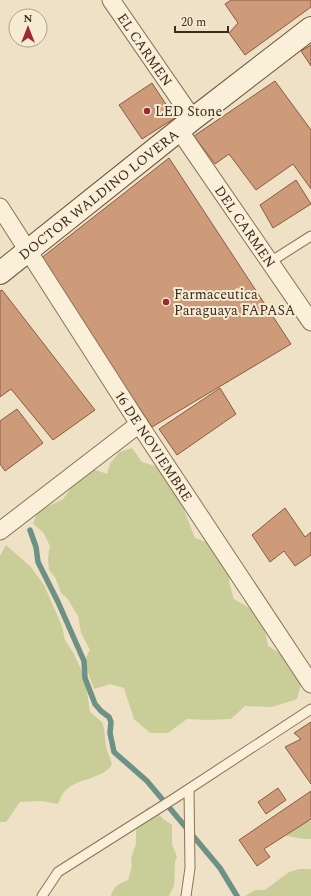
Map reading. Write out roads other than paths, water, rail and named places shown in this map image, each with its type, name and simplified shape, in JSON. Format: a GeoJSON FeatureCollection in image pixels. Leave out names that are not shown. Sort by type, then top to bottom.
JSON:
{"type":"FeatureCollection","features":[{"type":"Feature","properties":{"kind":"main road","name":"DOCTOR WALDINO LOVERA"},"geometry":{"type":"LineString","coordinates":[[0,273],[311,28]]}},
{"type":"Feature","properties":{"kind":"street","name":"EL CARMEN"},"geometry":{"type":"LineString","coordinates":[[111,0],[186,125]]}},
{"type":"Feature","properties":{"kind":"street","name":"DEL CARMEN"},"geometry":{"type":"LineString","coordinates":[[186,125],[270,262],[311,322]]}},
{"type":"Feature","properties":{"kind":"street","name":"16 DE NOVIEMBRE"},"geometry":{"type":"LineString","coordinates":[[0,207],[139,424],[306,665],[311,684]]}},
{"type":"Feature","properties":{"kind":"street"},"geometry":{"type":"LineString","coordinates":[[0,531],[139,424]]}},
{"type":"Feature","properties":{"kind":"lane"},"geometry":{"type":"LineString","coordinates":[[270,262],[311,236]]}},
{"type":"Feature","properties":{"kind":"lane"},"geometry":{"type":"LineString","coordinates":[[42,896],[58,872],[311,709]]}},
{"type":"Feature","properties":{"kind":"lane"},"geometry":{"type":"LineString","coordinates":[[186,896],[190,868],[189,789]]}},
{"type":"Feature","properties":{"kind":"waterway"},"geometry":{"type":"LineString","coordinates":[[30,530],[36,547],[38,562],[58,602],[84,661],[85,678],[95,704],[109,717],[111,722],[110,733],[114,752],[147,781],[220,868],[237,896]]}},
{"type":"Feature","properties":{"kind":"place","name":"LED Stone"},"geometry":{"type":"Point","coordinates":[147,111]}},
{"type":"Feature","properties":{"kind":"place","name":"Farmaceutica Paraguaya FAPASA"},"geometry":{"type":"Point","coordinates":[166,302]}}]}
